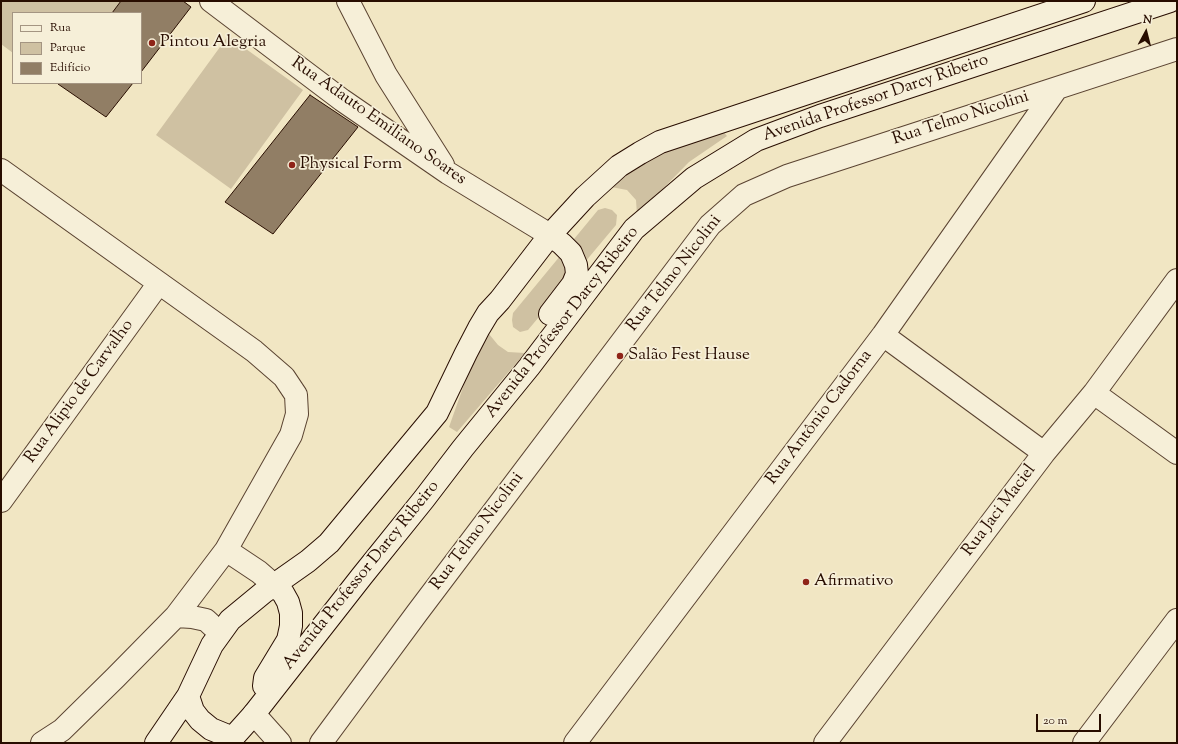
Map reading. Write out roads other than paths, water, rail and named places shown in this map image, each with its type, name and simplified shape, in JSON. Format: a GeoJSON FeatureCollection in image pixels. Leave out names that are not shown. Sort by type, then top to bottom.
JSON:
{"type":"FeatureCollection","features":[{"type":"Feature","properties":{"kind":"street"},"geometry":{"type":"LineString","coordinates":[[348,1],[386,75],[448,173]]}},
{"type":"Feature","properties":{"kind":"street","name":"Avenida Professor Darcy Ribeiro"},"geometry":{"type":"LineString","coordinates":[[156,743],[188,696],[212,645],[230,620],[264,592],[308,561],[329,543],[437,413],[466,353],[488,313],[500,300],[550,235],[585,197],[619,166],[660,142],[1084,1]]}},
{"type":"Feature","properties":{"kind":"street","name":"Avenida Professor Darcy Ribeiro"},"geometry":{"type":"LineString","coordinates":[[233,741],[463,448],[529,367],[634,229],[694,178],[756,140],[827,113],[1170,1]]}},
{"type":"Feature","properties":{"kind":"street","name":"Rua Adauto Emiliano Soares"},"geometry":{"type":"LineString","coordinates":[[218,3],[342,100],[448,173],[550,235],[571,253],[576,265],[576,274],[573,284],[537,332],[531,347],[529,367]]}},
{"type":"Feature","properties":{"kind":"street","name":"Rua Telmo Nicolini"},"geometry":{"type":"LineString","coordinates":[[321,743],[421,606],[710,225],[744,195],[787,176],[1177,49]]}},
{"type":"Feature","properties":{"kind":"street","name":"Rua Antônio Cadorna"},"geometry":{"type":"LineString","coordinates":[[576,743],[883,335],[1057,88]]}},
{"type":"Feature","properties":{"kind":"street"},"geometry":{"type":"LineString","coordinates":[[1,170],[254,351],[284,377],[296,395],[297,414],[291,435],[226,550],[176,616],[62,730],[42,743]]}},
{"type":"Feature","properties":{"kind":"street","name":"Rua Jaci Maciel"},"geometry":{"type":"LineString","coordinates":[[825,743],[1044,453],[1094,393],[1177,280]]}},
{"type":"Feature","properties":{"kind":"street","name":"Rua Alipio de Carvalho"},"geometry":{"type":"LineString","coordinates":[[1,501],[160,283]]}},
{"type":"Feature","properties":{"kind":"street"},"geometry":{"type":"LineString","coordinates":[[883,335],[1044,453]]}},
{"type":"Feature","properties":{"kind":"street"},"geometry":{"type":"LineString","coordinates":[[1094,393],[1177,453]]}},
{"type":"Feature","properties":{"kind":"street"},"geometry":{"type":"LineString","coordinates":[[226,550],[259,572],[283,594],[288,602],[291,613],[291,626],[288,640],[265,678],[259,706],[280,743]]}},
{"type":"Feature","properties":{"kind":"street"},"geometry":{"type":"LineString","coordinates":[[176,616],[206,620],[220,633]]}},
{"type":"Feature","properties":{"kind":"street"},"geometry":{"type":"LineString","coordinates":[[1084,743],[1177,620]]}},
{"type":"Feature","properties":{"kind":"street"},"geometry":{"type":"LineString","coordinates":[[188,696],[193,711],[200,720],[211,729],[233,741]]}},
{"type":"Feature","properties":{"kind":"place","name":"Pintou Alegria"},"geometry":{"type":"Point","coordinates":[152,43]}},
{"type":"Feature","properties":{"kind":"place","name":"Physical Form"},"geometry":{"type":"Point","coordinates":[292,165]}},
{"type":"Feature","properties":{"kind":"place","name":"Salão Fest Hause"},"geometry":{"type":"Point","coordinates":[620,356]}},
{"type":"Feature","properties":{"kind":"place","name":"Afirmativo"},"geometry":{"type":"Point","coordinates":[806,582]}}]}
